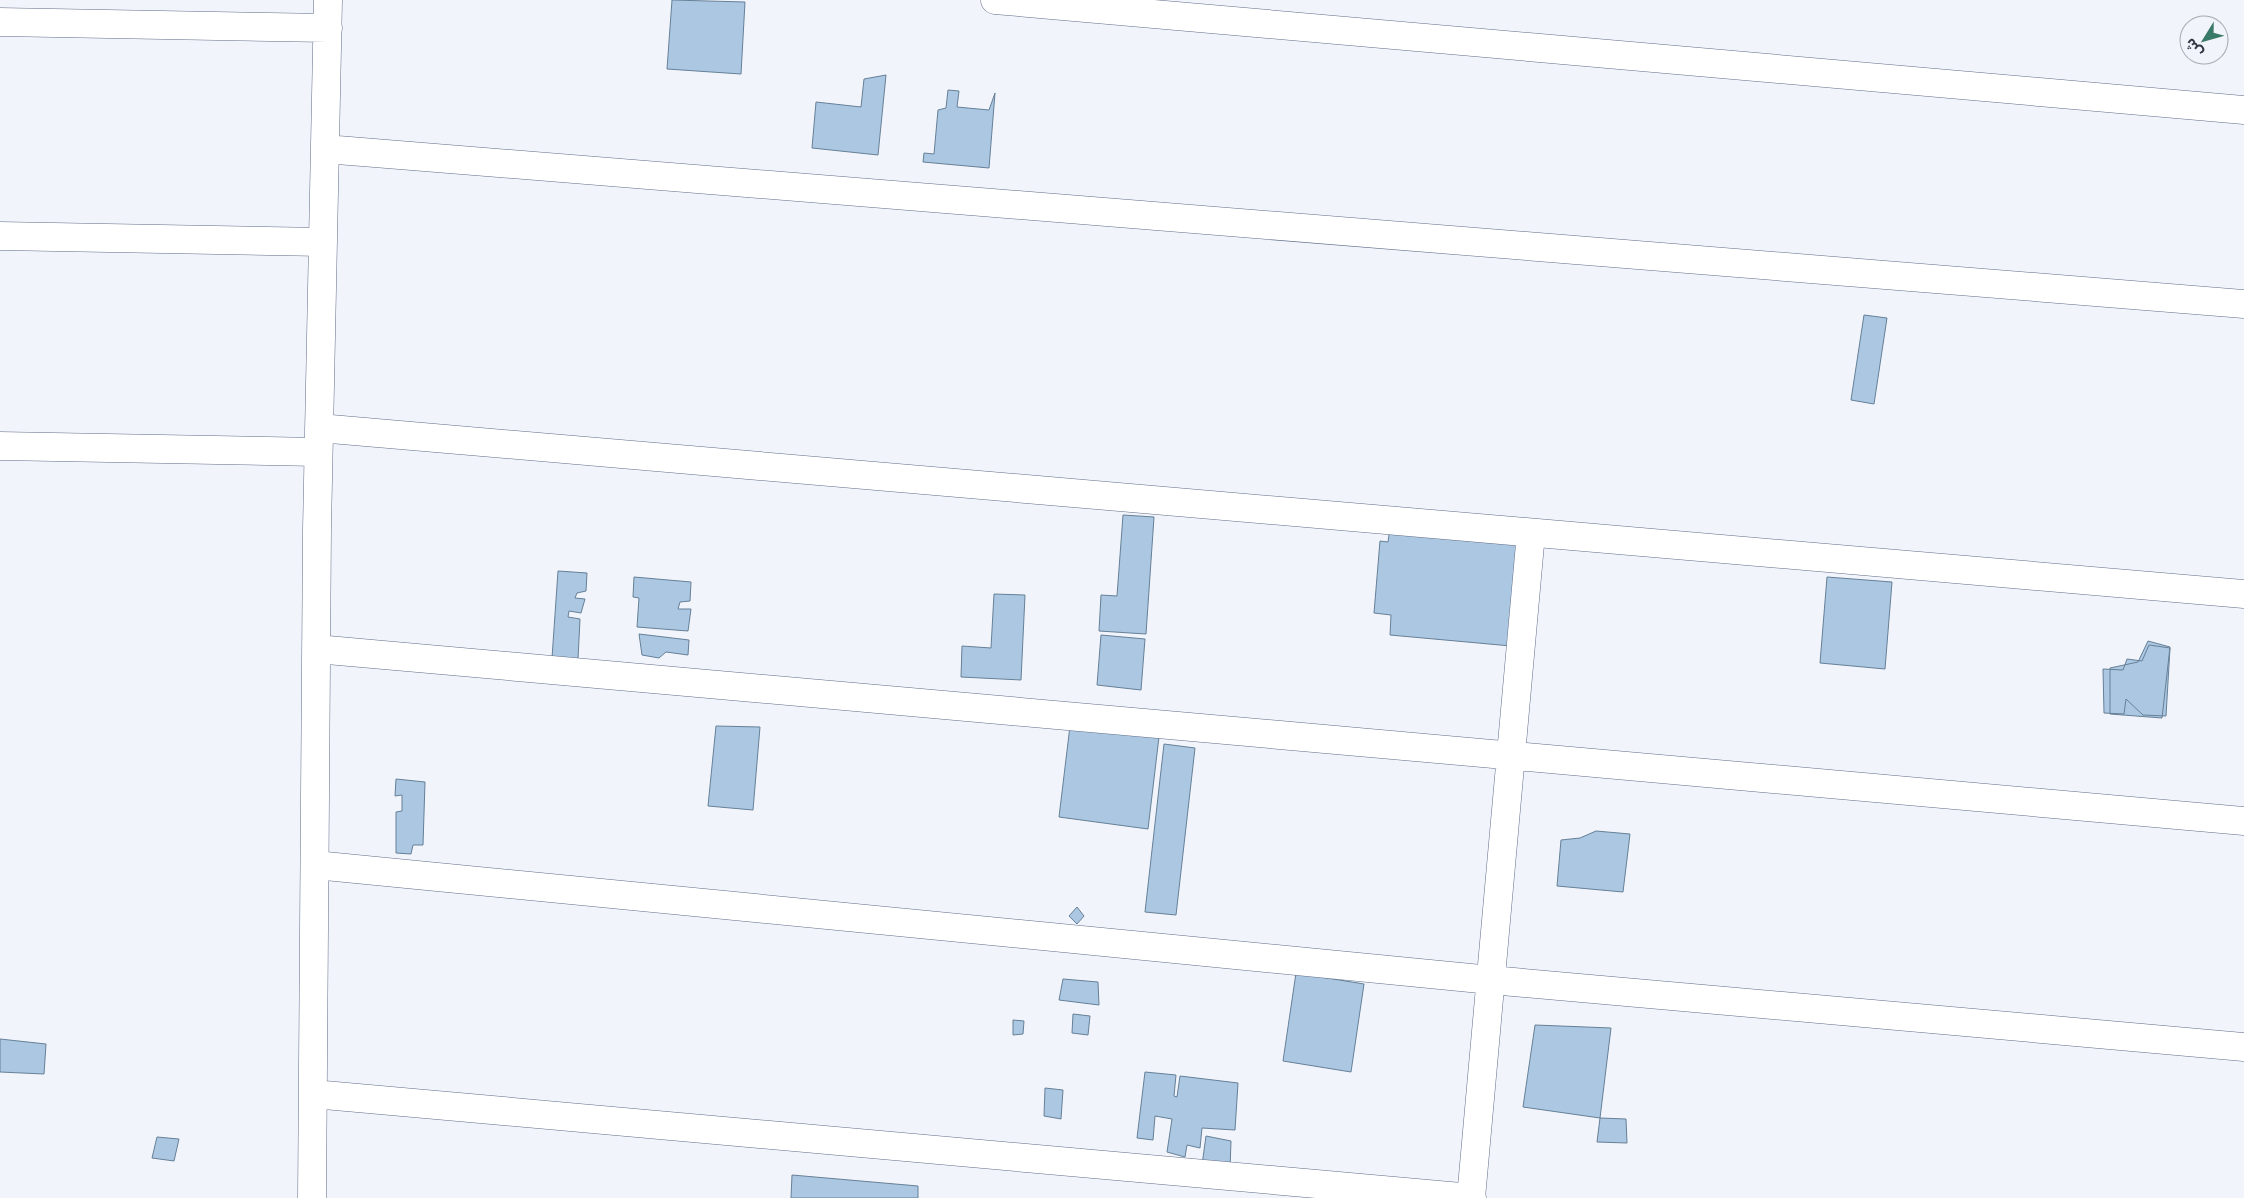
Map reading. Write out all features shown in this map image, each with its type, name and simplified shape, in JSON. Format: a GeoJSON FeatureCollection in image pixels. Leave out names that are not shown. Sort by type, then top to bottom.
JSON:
{"type":"FeatureCollection","features":[{"type":"Feature","properties":{"kind":"street"},"geometry":{"type":"LineString","coordinates":[[312,1198],[318,440],[328,0]]}},
{"type":"Feature","properties":{"kind":"street"},"geometry":{"type":"LineString","coordinates":[[995,0],[2244,110]]}},
{"type":"Feature","properties":{"kind":"street"},"geometry":{"type":"LineString","coordinates":[[0,22],[328,28]]}},
{"type":"Feature","properties":{"kind":"street"},"geometry":{"type":"LineString","coordinates":[[325,149],[2244,304]]}},
{"type":"Feature","properties":{"kind":"street"},"geometry":{"type":"LineString","coordinates":[[0,236],[323,242]]}},
{"type":"Feature","properties":{"kind":"street"},"geometry":{"type":"LineString","coordinates":[[0,446],[318,440],[1531,533],[2244,594]]}},
{"type":"Feature","properties":{"kind":"street"},"geometry":{"type":"LineString","coordinates":[[313,1094],[1472,1198],[1531,533]]}},
{"type":"Feature","properties":{"kind":"street"},"geometry":{"type":"LineString","coordinates":[[316,649],[1511,754],[2244,821]]}},
{"type":"Feature","properties":{"kind":"street"},"geometry":{"type":"LineString","coordinates":[[314,865],[1491,980],[2244,1046]]}},
{"type":"Feature","properties":{"kind":"building"},"geometry":{"type":"Polygon","coordinates":[[[672,0],[745,2],[741,74],[667,69],[672,0]]]}},
{"type":"Feature","properties":{"kind":"building"},"geometry":{"type":"Polygon","coordinates":[[[886,75],[878,155],[812,148],[816,102],[861,107],[864,79],[886,75]]]}},
{"type":"Feature","properties":{"kind":"building"},"geometry":{"type":"Polygon","coordinates":[[[948,90],[959,91],[957,107],[989,110],[995,93],[989,168],[923,162],[924,153],[934,154],[938,110],[946,108],[948,90]]]}},
{"type":"Feature","properties":{"kind":"building"},"geometry":{"type":"Polygon","coordinates":[[[1864,315],[1887,318],[1874,404],[1851,400],[1864,315]]]}},
{"type":"Feature","properties":{"kind":"building"},"geometry":{"type":"Polygon","coordinates":[[[1123,515],[1154,517],[1146,634],[1099,631],[1101,595],[1117,596],[1123,515]]]}},
{"type":"Feature","properties":{"kind":"building"},"geometry":{"type":"Polygon","coordinates":[[[1391,521],[1531,533],[1522,647],[1390,635],[1391,615],[1374,613],[1380,541],[1388,542],[1391,521]]]}},
{"type":"Feature","properties":{"kind":"building"},"geometry":{"type":"Polygon","coordinates":[[[558,571],[587,573],[586,591],[577,593],[575,598],[585,599],[581,613],[569,611],[568,617],[580,619],[578,659],[552,658],[558,571]]]}},
{"type":"Feature","properties":{"kind":"building"},"geometry":{"type":"Polygon","coordinates":[[[634,577],[691,582],[690,601],[680,602],[678,609],[691,609],[688,631],[637,627],[639,598],[633,597],[634,577]]]}},
{"type":"Feature","properties":{"kind":"building"},"geometry":{"type":"Polygon","coordinates":[[[1827,577],[1892,582],[1885,669],[1820,663],[1827,577]]]}},
{"type":"Feature","properties":{"kind":"building"},"geometry":{"type":"Polygon","coordinates":[[[994,594],[1025,595],[1021,680],[961,677],[962,646],[991,648],[994,594]]]}},
{"type":"Feature","properties":{"kind":"building"},"geometry":{"type":"Polygon","coordinates":[[[639,634],[689,640],[688,655],[666,652],[659,658],[642,655],[639,634]]]}},
{"type":"Feature","properties":{"kind":"building"},"geometry":{"type":"Polygon","coordinates":[[[1101,635],[1145,639],[1141,690],[1097,685],[1101,635]]]}},
{"type":"Feature","properties":{"kind":"building"},"geometry":{"type":"Polygon","coordinates":[[[2148,641],[2170,647],[2162,718],[2110,714],[2110,668],[2138,662],[2148,641]]]}},
{"type":"Feature","properties":{"kind":"building"},"geometry":{"type":"Polygon","coordinates":[[[2149,645],[2170,648],[2166,716],[2143,715],[2126,699],[2124,714],[2104,713],[2103,669],[2123,670],[2127,659],[2142,661],[2149,645]]]}},
{"type":"Feature","properties":{"kind":"building"},"geometry":{"type":"Polygon","coordinates":[[[716,726],[760,727],[753,810],[708,806],[716,726]]]}},
{"type":"Feature","properties":{"kind":"building"},"geometry":{"type":"Polygon","coordinates":[[[1070,726],[1159,737],[1148,829],[1059,817],[1070,726]]]}},
{"type":"Feature","properties":{"kind":"building"},"geometry":{"type":"Polygon","coordinates":[[[1164,744],[1195,748],[1176,915],[1145,912],[1164,744]]]}},
{"type":"Feature","properties":{"kind":"building"},"geometry":{"type":"Polygon","coordinates":[[[396,779],[425,782],[423,845],[413,845],[411,854],[396,853],[396,812],[402,811],[402,795],[395,796],[396,779]]]}},
{"type":"Feature","properties":{"kind":"building"},"geometry":{"type":"Polygon","coordinates":[[[1596,831],[1630,834],[1623,892],[1557,886],[1561,840],[1580,838],[1596,831]]]}},
{"type":"Feature","properties":{"kind":"building"},"geometry":{"type":"Polygon","coordinates":[[[1077,907],[1084,916],[1077,924],[1069,916],[1077,907]]]}},
{"type":"Feature","properties":{"kind":"building"},"geometry":{"type":"Polygon","coordinates":[[[1296,973],[1364,984],[1351,1072],[1283,1061],[1296,973]]]}},
{"type":"Feature","properties":{"kind":"building"},"geometry":{"type":"Polygon","coordinates":[[[1063,979],[1098,982],[1099,1005],[1059,1000],[1063,979]]]}},
{"type":"Feature","properties":{"kind":"building"},"geometry":{"type":"Polygon","coordinates":[[[1073,1014],[1090,1016],[1088,1035],[1072,1033],[1073,1014]]]}},
{"type":"Feature","properties":{"kind":"building"},"geometry":{"type":"Polygon","coordinates":[[[1013,1020],[1024,1021],[1023,1034],[1013,1035],[1013,1020]]]}},
{"type":"Feature","properties":{"kind":"building"},"geometry":{"type":"Polygon","coordinates":[[[1535,1025],[1611,1028],[1600,1118],[1523,1107],[1535,1025]]]}},
{"type":"Feature","properties":{"kind":"building"},"geometry":{"type":"Polygon","coordinates":[[[0,1039],[46,1044],[44,1074],[0,1072],[0,1039]]]}},
{"type":"Feature","properties":{"kind":"building"},"geometry":{"type":"Polygon","coordinates":[[[1145,1072],[1176,1075],[1174,1096],[1177,1097],[1180,1076],[1238,1083],[1235,1130],[1202,1128],[1200,1148],[1187,1145],[1185,1157],[1167,1152],[1172,1119],[1155,1116],[1153,1140],[1137,1138],[1145,1072]]]}},
{"type":"Feature","properties":{"kind":"building"},"geometry":{"type":"Polygon","coordinates":[[[1045,1088],[1063,1090],[1061,1119],[1044,1116],[1045,1088]]]}},
{"type":"Feature","properties":{"kind":"building"},"geometry":{"type":"Polygon","coordinates":[[[1600,1118],[1626,1119],[1627,1143],[1597,1142],[1600,1118]]]}},
{"type":"Feature","properties":{"kind":"building"},"geometry":{"type":"Polygon","coordinates":[[[1206,1136],[1231,1141],[1230,1169],[1202,1165],[1206,1136]]]}},
{"type":"Feature","properties":{"kind":"building"},"geometry":{"type":"Polygon","coordinates":[[[157,1137],[179,1139],[174,1161],[152,1158],[157,1137]]]}},
{"type":"Feature","properties":{"kind":"building"},"geometry":{"type":"Polygon","coordinates":[[[792,1175],[918,1186],[918,1198],[791,1198],[792,1175]]]}}]}
